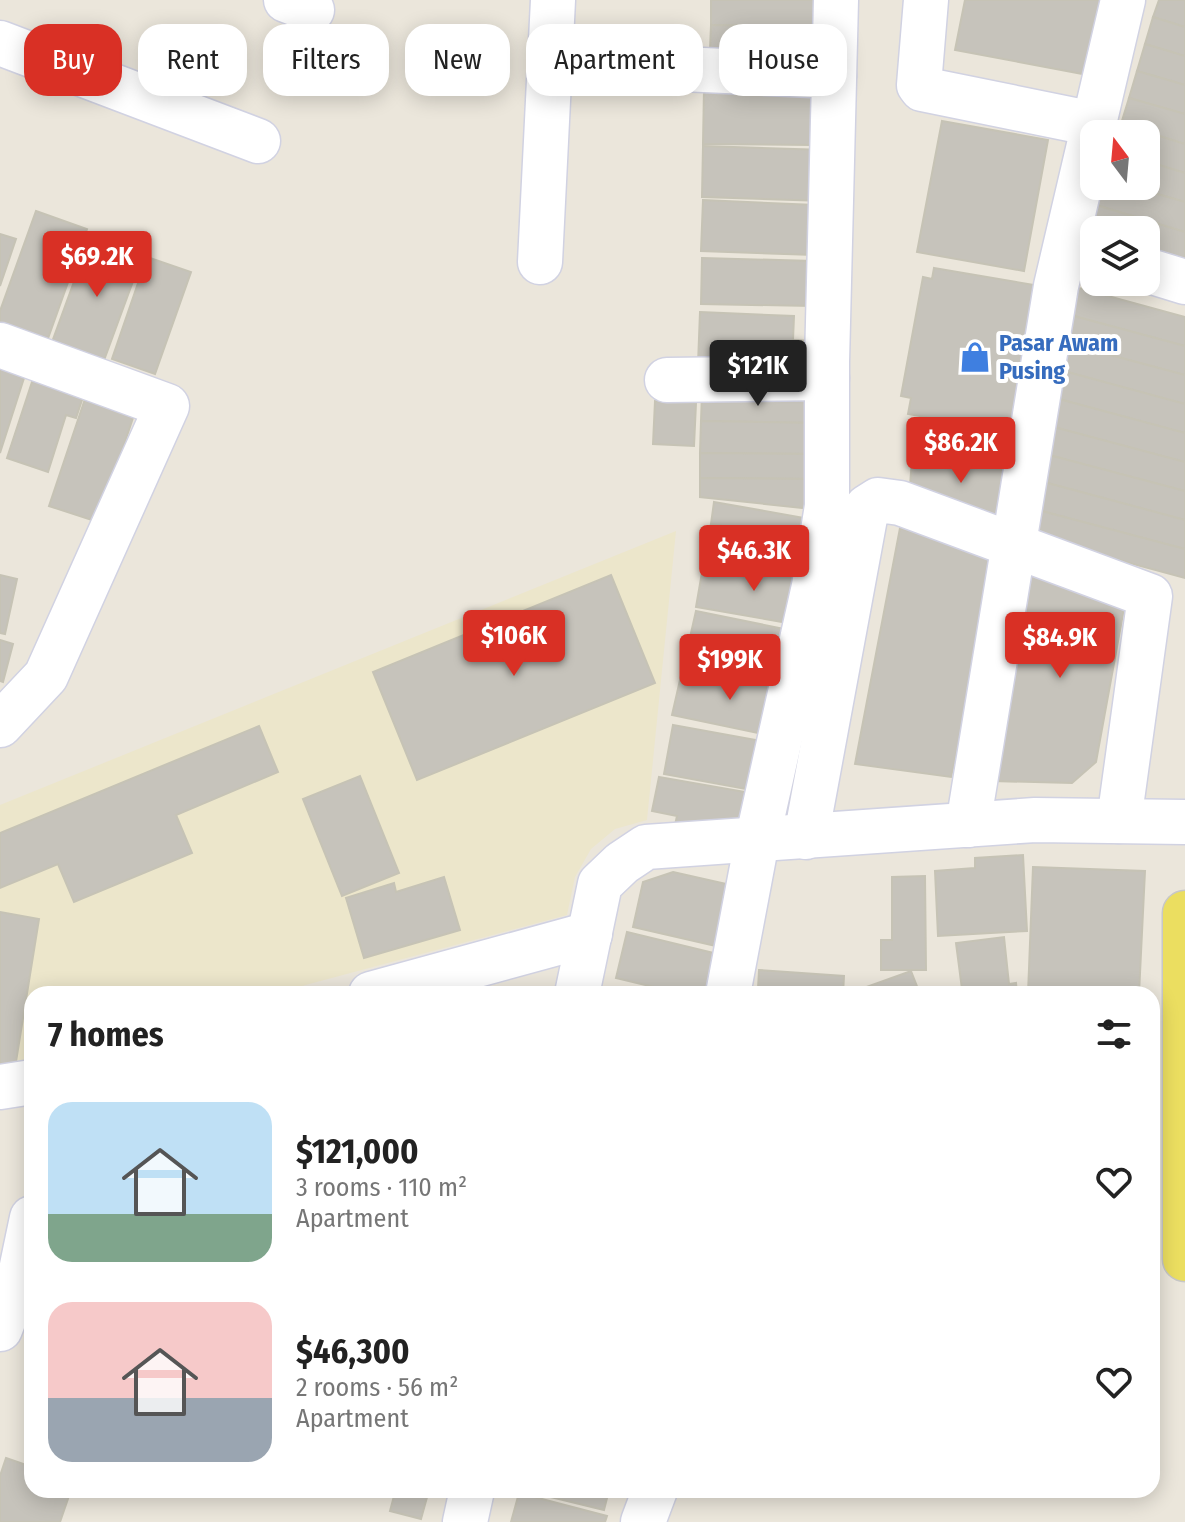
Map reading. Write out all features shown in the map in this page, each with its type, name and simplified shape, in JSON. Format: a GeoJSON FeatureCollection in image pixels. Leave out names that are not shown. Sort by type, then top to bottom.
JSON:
{"type":"FeatureCollection","features":[{"type":"Feature","properties":{"kind":"main road"},"geometry":{"type":"LineString","coordinates":[[1185,913],[1185,1259]]}},
{"type":"Feature","properties":{"kind":"street"},"geometry":{"type":"LineString","coordinates":[[552,24],[553,0]]}},
{"type":"Feature","properties":{"kind":"street"},"geometry":{"type":"LineString","coordinates":[[835,24],[836,0]]}},
{"type":"Feature","properties":{"kind":"street"},"geometry":{"type":"LineString","coordinates":[[926,0],[919,85],[922,89],[1080,121]]}},
{"type":"Feature","properties":{"kind":"street"},"geometry":{"type":"LineString","coordinates":[[1095,120],[1123,0]]}},
{"type":"Feature","properties":{"kind":"street"},"geometry":{"type":"LineString","coordinates":[[0,43],[258,141]]}},
{"type":"Feature","properties":{"kind":"street"},"geometry":{"type":"LineString","coordinates":[[540,262],[548,96]]}},
{"type":"Feature","properties":{"kind":"street"},"geometry":{"type":"LineString","coordinates":[[730,986],[827,506],[834,96]]}},
{"type":"Feature","properties":{"kind":"street"},"geometry":{"type":"LineString","coordinates":[[968,825],[1056,286],[1080,250]]}},
{"type":"Feature","properties":{"kind":"street"},"geometry":{"type":"LineString","coordinates":[[1160,274],[1185,282]]}},
{"type":"Feature","properties":{"kind":"street"},"geometry":{"type":"LineString","coordinates":[[0,345],[167,406],[46,676],[0,725]]}},
{"type":"Feature","properties":{"kind":"street"},"geometry":{"type":"LineString","coordinates":[[667,380],[827,378]]}},
{"type":"Feature","properties":{"kind":"street"},"geometry":{"type":"LineString","coordinates":[[806,837],[867,507],[878,500],[900,503],[1150,596],[1119,821]]}},
{"type":"Feature","properties":{"kind":"street"},"geometry":{"type":"LineString","coordinates":[[579,986],[600,884],[622,863],[646,847],[1035,820],[1185,822]]}},
{"type":"Feature","properties":{"kind":"street"},"geometry":{"type":"LineString","coordinates":[[400,986],[590,934]]}},
{"type":"Feature","properties":{"kind":"street"},"geometry":{"type":"LineString","coordinates":[[0,1087],[24,1083]]}},
{"type":"Feature","properties":{"kind":"street"},"geometry":{"type":"LineString","coordinates":[[0,1329],[24,1285]]}},
{"type":"Feature","properties":{"kind":"street"},"geometry":{"type":"LineString","coordinates":[[465,1522],[470,1498]]}},
{"type":"Feature","properties":{"kind":"street"},"geometry":{"type":"LineString","coordinates":[[643,1522],[652,1498]]}},
{"type":"Feature","properties":{"kind":"shaded area"},"geometry":{"type":"Polygon","coordinates":[[[676,531],[647,820],[615,829],[591,849],[575,877],[567,915],[302,986],[24,986],[24,1060],[0,1062],[0,805],[676,531]]]}},
{"type":"Feature","properties":{"kind":"building"},"geometry":{"type":"Polygon","coordinates":[[[711,0],[834,0],[833,24],[711,25],[711,0]]]}},
{"type":"Feature","properties":{"kind":"building"},"geometry":{"type":"Polygon","coordinates":[[[965,0],[1103,0],[1088,75],[955,50],[965,0]]]}},
{"type":"Feature","properties":{"kind":"building"},"geometry":{"type":"Polygon","coordinates":[[[1159,0],[1185,0],[1185,27],[1153,17],[1159,0]]]}},
{"type":"Feature","properties":{"kind":"building"},"geometry":{"type":"Polygon","coordinates":[[[1153,17],[1185,27],[1185,56],[1145,44],[1153,17]]]}},
{"type":"Feature","properties":{"kind":"building"},"geometry":{"type":"Polygon","coordinates":[[[711,25],[719,25],[719,50],[710,50],[711,25]]]}},
{"type":"Feature","properties":{"kind":"building"},"geometry":{"type":"Polygon","coordinates":[[[1145,44],[1185,56],[1185,85],[1137,71],[1145,44]]]}},
{"type":"Feature","properties":{"kind":"building"},"geometry":{"type":"Polygon","coordinates":[[[1137,71],[1185,85],[1185,114],[1129,98],[1137,71]]]}},
{"type":"Feature","properties":{"kind":"building"},"geometry":{"type":"Polygon","coordinates":[[[704,89],[719,89],[719,96],[813,96],[812,145],[703,144],[704,89]]]}},
{"type":"Feature","properties":{"kind":"building"},"geometry":{"type":"Polygon","coordinates":[[[1129,98],[1185,114],[1185,144],[1160,136],[1160,120],[1122,120],[1129,98]]]}},
{"type":"Feature","properties":{"kind":"building"},"geometry":{"type":"Polygon","coordinates":[[[942,121],[1048,140],[1024,271],[917,252],[942,121]]]}},
{"type":"Feature","properties":{"kind":"building"},"geometry":{"type":"Polygon","coordinates":[[[1160,136],[1185,144],[1185,173],[1160,165],[1160,136]]]}},
{"type":"Feature","properties":{"kind":"building"},"geometry":{"type":"Polygon","coordinates":[[[703,146],[826,150],[824,201],[702,197],[703,146]]]}},
{"type":"Feature","properties":{"kind":"building"},"geometry":{"type":"Polygon","coordinates":[[[1160,165],[1185,173],[1185,202],[1160,195],[1160,165]]]}},
{"type":"Feature","properties":{"kind":"building"},"geometry":{"type":"Polygon","coordinates":[[[1160,195],[1185,202],[1185,232],[1160,224],[1160,216],[1132,216],[1096,205],[1098,200],[1160,200],[1160,195]]]}},
{"type":"Feature","properties":{"kind":"building"},"geometry":{"type":"Polygon","coordinates":[[[703,200],[815,205],[814,255],[701,251],[703,200]]]}},
{"type":"Feature","properties":{"kind":"building"},"geometry":{"type":"Polygon","coordinates":[[[1096,205],[1132,216],[1093,216],[1096,205]]]}},
{"type":"Feature","properties":{"kind":"building"},"geometry":{"type":"Polygon","coordinates":[[[36,211],[87,229],[46,344],[0,328],[0,311],[36,211]]]}},
{"type":"Feature","properties":{"kind":"building"},"geometry":{"type":"Polygon","coordinates":[[[1160,224],[1185,232],[1185,263],[1160,255],[1160,224]]]}},
{"type":"Feature","properties":{"kind":"building"},"geometry":{"type":"Polygon","coordinates":[[[0,234],[16,239],[0,286],[0,234]]]}},
{"type":"Feature","properties":{"kind":"building"},"geometry":{"type":"Polygon","coordinates":[[[91,235],[143,254],[103,363],[51,345],[91,235]]]}},
{"type":"Feature","properties":{"kind":"building"},"geometry":{"type":"Polygon","coordinates":[[[147,257],[191,272],[155,374],[112,359],[147,257]]]}},
{"type":"Feature","properties":{"kind":"building"},"geometry":{"type":"Polygon","coordinates":[[[702,258],[813,261],[812,306],[701,304],[702,258]]]}},
{"type":"Feature","properties":{"kind":"building","name":"Pasar Awam Pusing"},"geometry":{"type":"Polygon","coordinates":[[[934,268],[1046,287],[1022,434],[908,414],[911,398],[901,396],[923,277],[932,279],[934,268]]]}},
{"type":"Feature","properties":{"kind":"building"},"geometry":{"type":"Polygon","coordinates":[[[1075,287],[1080,288],[1080,296],[1108,296],[1185,317],[1185,346],[1070,315],[1075,287]]]}},
{"type":"Feature","properties":{"kind":"building"},"geometry":{"type":"Polygon","coordinates":[[[700,312],[794,316],[793,340],[812,341],[811,368],[698,364],[700,312]]]}},
{"type":"Feature","properties":{"kind":"building"},"geometry":{"type":"Polygon","coordinates":[[[1070,315],[1185,346],[1185,375],[1065,343],[1070,315]]]}},
{"type":"Feature","properties":{"kind":"building"},"geometry":{"type":"Polygon","coordinates":[[[1065,343],[1185,375],[1185,404],[1060,370],[1065,343]]]}},
{"type":"Feature","properties":{"kind":"building"},"geometry":{"type":"Polygon","coordinates":[[[0,367],[25,375],[0,453],[0,367]]]}},
{"type":"Feature","properties":{"kind":"building"},"geometry":{"type":"Polygon","coordinates":[[[1060,370],[1185,404],[1185,433],[1055,398],[1060,370]]]}},
{"type":"Feature","properties":{"kind":"building"},"geometry":{"type":"Polygon","coordinates":[[[33,379],[84,394],[76,418],[66,415],[48,472],[7,458],[33,379]]]}},
{"type":"Feature","properties":{"kind":"building"},"geometry":{"type":"Polygon","coordinates":[[[702,393],[814,395],[814,423],[701,421],[702,393]]]}},
{"type":"Feature","properties":{"kind":"building"},"geometry":{"type":"Polygon","coordinates":[[[86,396],[135,412],[98,522],[49,506],[86,396]]]}},
{"type":"Feature","properties":{"kind":"building"},"geometry":{"type":"Polygon","coordinates":[[[1055,398],[1185,433],[1185,462],[1050,426],[1055,398]]]}},
{"type":"Feature","properties":{"kind":"building"},"geometry":{"type":"Polygon","coordinates":[[[655,401],[696,403],[694,446],[653,444],[655,401]]]}},
{"type":"Feature","properties":{"kind":"building"},"geometry":{"type":"Polygon","coordinates":[[[701,421],[814,423],[813,454],[700,453],[701,421]]]}},
{"type":"Feature","properties":{"kind":"building"},"geometry":{"type":"Polygon","coordinates":[[[1050,426],[1185,462],[1185,491],[1045,454],[1050,426]]]}},
{"type":"Feature","properties":{"kind":"building"},"geometry":{"type":"Polygon","coordinates":[[[913,446],[1017,474],[1006,523],[909,499],[913,446]]]}},
{"type":"Feature","properties":{"kind":"building"},"geometry":{"type":"Polygon","coordinates":[[[700,453],[813,454],[813,479],[700,478],[700,453]]]}},
{"type":"Feature","properties":{"kind":"building"},"geometry":{"type":"Polygon","coordinates":[[[1045,454],[1185,491],[1185,520],[1040,481],[1045,454]]]}},
{"type":"Feature","properties":{"kind":"building"},"geometry":{"type":"Polygon","coordinates":[[[700,478],[813,479],[812,509],[700,497],[700,478]]]}},
{"type":"Feature","properties":{"kind":"building"},"geometry":{"type":"Polygon","coordinates":[[[1040,481],[1185,520],[1185,549],[1034,509],[1040,481]]]}},
{"type":"Feature","properties":{"kind":"building"},"geometry":{"type":"Polygon","coordinates":[[[714,502],[821,521],[817,542],[711,524],[714,502]]]}},
{"type":"Feature","properties":{"kind":"building"},"geometry":{"type":"Polygon","coordinates":[[[1034,509],[1185,549],[1185,578],[1030,536],[1034,509]]]}},
{"type":"Feature","properties":{"kind":"building"},"geometry":{"type":"Polygon","coordinates":[[[711,524],[817,542],[811,575],[705,556],[711,524]]]}},
{"type":"Feature","properties":{"kind":"building"},"geometry":{"type":"Polygon","coordinates":[[[900,528],[1001,558],[951,777],[855,764],[900,528]]]}},
{"type":"Feature","properties":{"kind":"building"},"geometry":{"type":"Polygon","coordinates":[[[704,561],[812,579],[805,626],[696,607],[704,561]]]}},
{"type":"Feature","properties":{"kind":"building"},"geometry":{"type":"Polygon","coordinates":[[[1031,567],[1127,592],[1096,762],[1072,783],[993,781],[1031,567]]]}},
{"type":"Feature","properties":{"kind":"building"},"geometry":{"type":"Polygon","coordinates":[[[0,575],[17,579],[5,634],[0,633],[0,575]]]}},
{"type":"Feature","properties":{"kind":"building"},"geometry":{"type":"Polygon","coordinates":[[[611,575],[655,683],[417,780],[373,672],[611,575]]]}},
{"type":"Feature","properties":{"kind":"building"},"geometry":{"type":"Polygon","coordinates":[[[696,611],[794,631],[782,685],[684,664],[696,611]]]}},
{"type":"Feature","properties":{"kind":"building"},"geometry":{"type":"Polygon","coordinates":[[[0,640],[13,644],[3,682],[0,681],[0,640]]]}},
{"type":"Feature","properties":{"kind":"building"},"geometry":{"type":"Polygon","coordinates":[[[683,667],[788,689],[777,737],[672,715],[683,667]]]}},
{"type":"Feature","properties":{"kind":"building"},"geometry":{"type":"Polygon","coordinates":[[[673,725],[772,743],[763,792],[664,774],[673,725]]]}},
{"type":"Feature","properties":{"kind":"building"},"geometry":{"type":"Polygon","coordinates":[[[259,726],[278,772],[176,815],[192,853],[74,902],[58,864],[0,888],[0,833],[259,726]]]}},
{"type":"Feature","properties":{"kind":"building"},"geometry":{"type":"Polygon","coordinates":[[[360,776],[399,873],[342,896],[303,799],[360,776]]]}},
{"type":"Feature","properties":{"kind":"building"},"geometry":{"type":"Polygon","coordinates":[[[659,777],[762,795],[740,837],[675,825],[677,816],[652,811],[659,777]]]}},
{"type":"Feature","properties":{"kind":"building"},"geometry":{"type":"Polygon","coordinates":[[[1023,855],[1027,931],[938,936],[935,871],[975,868],[975,858],[1023,855]]]}},
{"type":"Feature","properties":{"kind":"building"},"geometry":{"type":"Polygon","coordinates":[[[1033,867],[1145,871],[1139,986],[1028,986],[1033,867]]]}},
{"type":"Feature","properties":{"kind":"building"},"geometry":{"type":"Polygon","coordinates":[[[673,872],[744,888],[729,949],[633,927],[643,882],[673,872]]]}},
{"type":"Feature","properties":{"kind":"building"},"geometry":{"type":"Polygon","coordinates":[[[925,876],[926,970],[881,970],[881,940],[892,940],[892,877],[925,876]]]}},
{"type":"Feature","properties":{"kind":"building"},"geometry":{"type":"Polygon","coordinates":[[[444,877],[460,930],[364,958],[346,898],[394,883],[396,892],[444,877]]]}},
{"type":"Feature","properties":{"kind":"building"},"geometry":{"type":"Polygon","coordinates":[[[0,912],[39,919],[28,986],[24,986],[24,1012],[15,1068],[0,1066],[0,912]]]}},
{"type":"Feature","properties":{"kind":"building"},"geometry":{"type":"Polygon","coordinates":[[[627,932],[726,956],[718,986],[650,986],[616,978],[627,932]]]}},
{"type":"Feature","properties":{"kind":"building"},"geometry":{"type":"Polygon","coordinates":[[[1004,937],[1009,984],[1016,983],[1016,986],[962,986],[956,943],[1004,937]]]}},
{"type":"Feature","properties":{"kind":"building"},"geometry":{"type":"Polygon","coordinates":[[[759,970],[844,976],[843,986],[758,986],[759,970]]]}},
{"type":"Feature","properties":{"kind":"building"},"geometry":{"type":"Polygon","coordinates":[[[911,971],[917,986],[869,986],[911,971]]]}},
{"type":"Feature","properties":{"kind":"building"},"geometry":{"type":"Polygon","coordinates":[[[6,1458],[24,1464],[24,1498],[68,1498],[60,1522],[0,1522],[0,1476],[6,1458]]]}},
{"type":"Feature","properties":{"kind":"building"},"geometry":{"type":"Polygon","coordinates":[[[393,1498],[427,1498],[421,1519],[390,1511],[393,1498]]]}},
{"type":"Feature","properties":{"kind":"building"},"geometry":{"type":"Polygon","coordinates":[[[518,1498],[538,1498],[607,1516],[605,1522],[511,1522],[518,1498]]]}},
{"type":"Feature","properties":{"kind":"building"},"geometry":{"type":"Polygon","coordinates":[[[555,1498],[607,1498],[604,1510],[555,1498]]]}},
{"type":"Feature","properties":{"kind":"place","name":"Pasar Awam Pusing"},"geometry":{"type":"Point","coordinates":[975,357]}}]}
